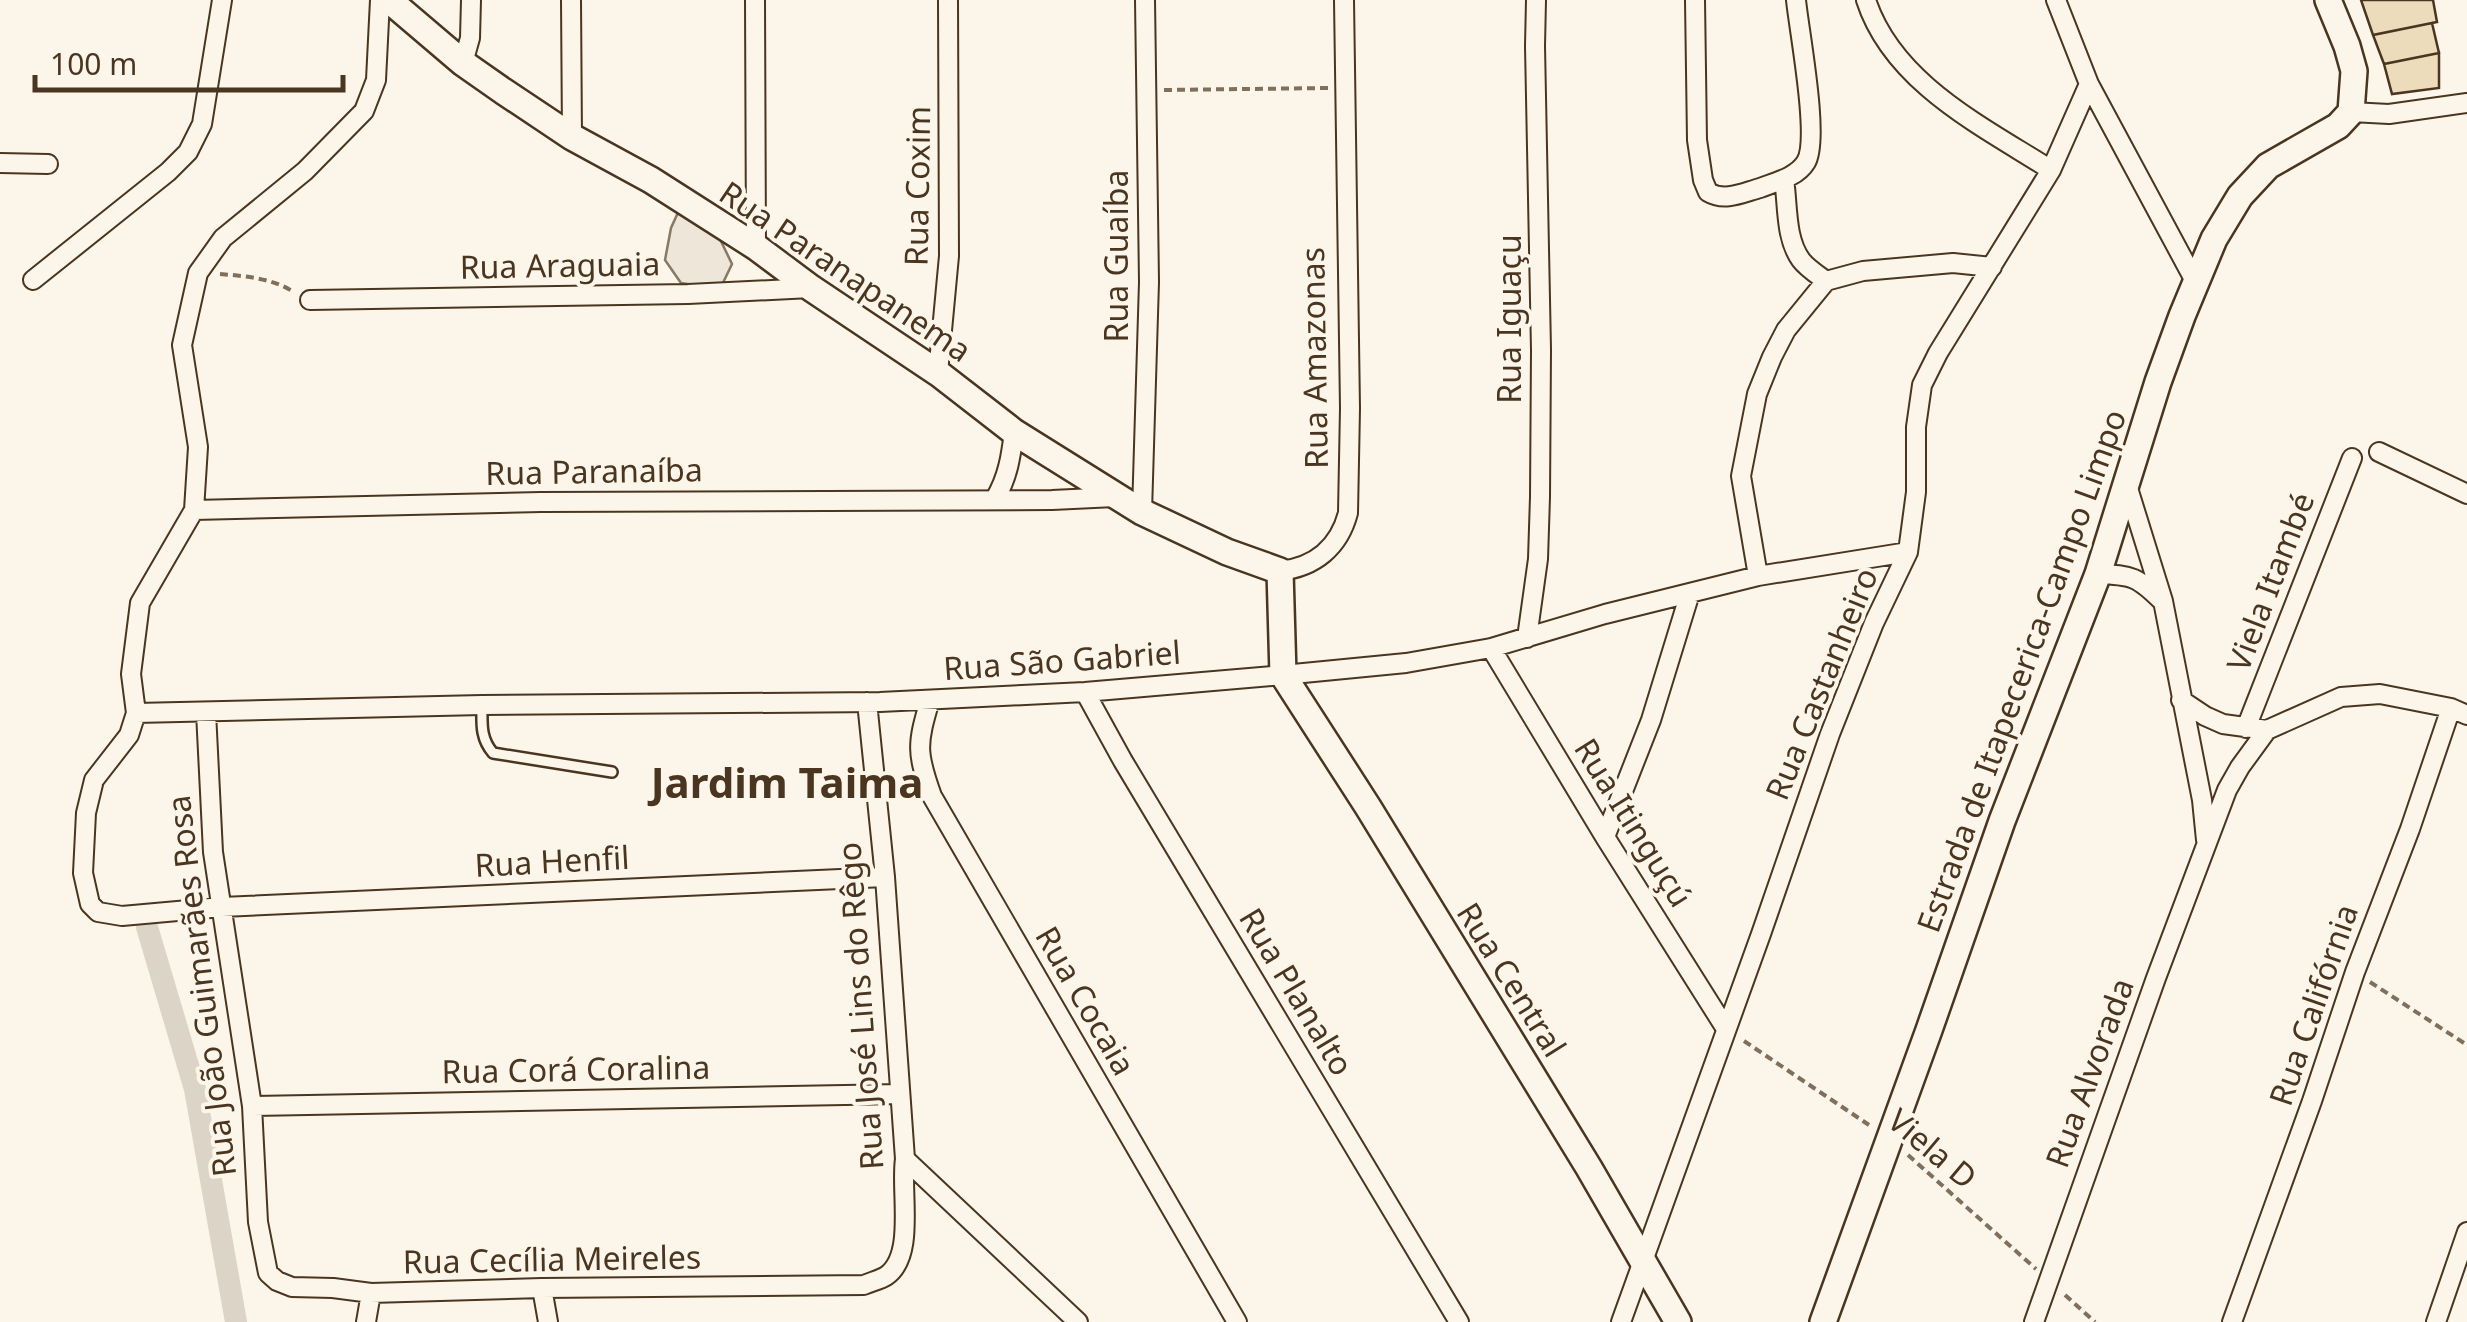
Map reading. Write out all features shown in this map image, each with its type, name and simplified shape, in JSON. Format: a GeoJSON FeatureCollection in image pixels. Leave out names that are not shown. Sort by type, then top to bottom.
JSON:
{"type":"FeatureCollection","features":[{"type":"Feature","properties":{"kind":"street"},"geometry":{"type":"LineString","coordinates":[[32,280],[188,152],[202,124],[222,0]]}},
{"type":"Feature","properties":{"kind":"street"},"geometry":{"type":"LineString","coordinates":[[136,713],[131,674],[140,603],[194,510],[198,447],[182,344],[198,273],[223,238],[306,171],[364,111],[376,80],[380,0]]}},
{"type":"Feature","properties":{"kind":"street","name":"Rua Paranapanema"},"geometry":{"type":"LineString","coordinates":[[389,0],[410,9],[462,63],[572,137],[652,180],[756,247],[938,373],[1014,432],[1142,512],[1226,552],[1280,571]]}},
{"type":"Feature","properties":{"kind":"street"},"geometry":{"type":"LineString","coordinates":[[462,63],[470,38],[471,0]]}},
{"type":"Feature","properties":{"kind":"street"},"geometry":{"type":"LineString","coordinates":[[570,0],[572,137]]}},
{"type":"Feature","properties":{"kind":"street"},"geometry":{"type":"LineString","coordinates":[[755,0],[756,247]]}},
{"type":"Feature","properties":{"kind":"street","name":"Rua Coxim"},"geometry":{"type":"LineString","coordinates":[[938,373],[949,256],[948,0]]}},
{"type":"Feature","properties":{"kind":"street","name":"Rua Guaíba"},"geometry":{"type":"LineString","coordinates":[[1142,512],[1148,282],[1145,0]]}},
{"type":"Feature","properties":{"kind":"street","name":"Rua Amazonas"},"geometry":{"type":"LineString","coordinates":[[1280,571],[1315,562],[1334,545],[1348,513],[1344,0]]}},
{"type":"Feature","properties":{"kind":"street","name":"Rua Iguaçu"},"geometry":{"type":"LineString","coordinates":[[1527,638],[1538,559],[1540,497],[1536,0]]}},
{"type":"Feature","properties":{"kind":"street"},"geometry":{"type":"LineString","coordinates":[[1695,0],[1697,140],[1703,180],[1708,192],[1726,198],[1784,179],[1809,157],[1796,0]]}},
{"type":"Feature","properties":{"kind":"street"},"geometry":{"type":"LineString","coordinates":[[1866,0],[1888,43],[1914,75],[1948,103],[2051,170]]}},
{"type":"Feature","properties":{"kind":"street"},"geometry":{"type":"LineString","coordinates":[[2056,0],[2090,84],[2196,283]]}},
{"type":"Feature","properties":{"kind":"street"},"geometry":{"type":"LineString","coordinates":[[2328,0],[2354,71],[2351,112],[2389,114],[2467,103]]}},
{"type":"Feature","properties":{"kind":"street","name":"Rua Castanheiro"},"geometry":{"type":"LineString","coordinates":[[1621,1322],[1830,734],[1874,622],[1908,552],[1922,385],[2051,170],[2090,84]]}},
{"type":"Feature","properties":{"kind":"street","name":"Estrada de Itapecerica-Campo Limpo"},"geometry":{"type":"LineString","coordinates":[[1824,1322],[2002,821],[2098,574],[2158,382],[2214,239],[2240,196],[2268,166],[2338,126],[2351,112]]}},
{"type":"Feature","properties":{"kind":"street"},"geometry":{"type":"LineString","coordinates":[[0,162],[48,164]]}},
{"type":"Feature","properties":{"kind":"street"},"geometry":{"type":"LineString","coordinates":[[1784,179],[1794,248],[1802,262],[1826,282]]}},
{"type":"Feature","properties":{"kind":"street"},"geometry":{"type":"LineString","coordinates":[[1758,576],[1741,476],[1757,394],[1786,330],[1826,282],[1864,272],[1953,263],[1992,267]]}},
{"type":"Feature","properties":{"kind":"street","name":"Rua Araguaia"},"geometry":{"type":"LineString","coordinates":[[310,300],[688,294],[811,288]]}},
{"type":"Feature","properties":{"kind":"street"},"geometry":{"type":"LineString","coordinates":[[996,499],[1008,472],[1014,432]]}},
{"type":"Feature","properties":{"kind":"street"},"geometry":{"type":"LineString","coordinates":[[2379,452],[2467,494]]}},
{"type":"Feature","properties":{"kind":"street","name":"Viela Itambé"},"geometry":{"type":"LineString","coordinates":[[2246,728],[2352,458]]}},
{"type":"Feature","properties":{"kind":"street","name":"Rua Alvorada"},"geometry":{"type":"LineString","coordinates":[[2127,485],[2163,601],[2202,800],[2206,845]]}},
{"type":"Feature","properties":{"kind":"street","name":"Rua Paranaíba"},"geometry":{"type":"LineString","coordinates":[[194,510],[542,502],[1116,497]]}},
{"type":"Feature","properties":{"kind":"street","name":"Rua São Gabriel"},"geometry":{"type":"LineString","coordinates":[[136,713],[930,700],[1283,676],[1406,663],[1491,648],[1605,614],[1758,576],[1908,552]]}},
{"type":"Feature","properties":{"kind":"street"},"geometry":{"type":"LineString","coordinates":[[1280,571],[1283,676]]}},
{"type":"Feature","properties":{"kind":"street"},"geometry":{"type":"LineString","coordinates":[[2098,574],[2123,575],[2142,582],[2163,601]]}},
{"type":"Feature","properties":{"kind":"street"},"geometry":{"type":"LineString","coordinates":[[1605,837],[1651,720],[1690,594]]}},
{"type":"Feature","properties":{"kind":"street","name":"Rua Itinguçú"},"geometry":{"type":"LineString","coordinates":[[1491,648],[1726,1030]]}},
{"type":"Feature","properties":{"kind":"street","name":"Rua Central"},"geometry":{"type":"LineString","coordinates":[[1283,676],[1589,1168],[1678,1322]]}},
{"type":"Feature","properties":{"kind":"street","name":"Rua Planalto"},"geometry":{"type":"LineString","coordinates":[[1085,692],[1123,762],[1459,1322]]}},
{"type":"Feature","properties":{"kind":"street"},"geometry":{"type":"LineString","coordinates":[[2180,700],[2223,724],[2267,730],[2341,698],[2380,694],[2459,711]]}},
{"type":"Feature","properties":{"kind":"street","name":"Rua Cocaia"},"geometry":{"type":"LineString","coordinates":[[930,700],[918,747],[932,796],[1237,1322]]}},
{"type":"Feature","properties":{"kind":"street","name":"Rua José Lins do Rêgo"},"geometry":{"type":"LineString","coordinates":[[864,1284],[886,1276],[899,1262],[904,1242],[905,1160],[886,877],[867,702]]}},
{"type":"Feature","properties":{"kind":"street","name":"Rua Califórnia"},"geometry":{"type":"LineString","coordinates":[[2232,1322],[2355,972],[2459,711]]}},
{"type":"Feature","properties":{"kind":"street","name":"Rua João Guimarães Rosa"},"geometry":{"type":"LineString","coordinates":[[206,712],[213,852],[252,1106],[258,1222],[264,1252]]}},
{"type":"Feature","properties":{"kind":"street","name":"Rua Henfil"},"geometry":{"type":"LineString","coordinates":[[136,713],[129,734],[94,780],[86,812],[83,873],[90,904],[98,912],[122,916],[886,877]]}},
{"type":"Feature","properties":{"kind":"street","name":"Rua Alvorada"},"geometry":{"type":"LineString","coordinates":[[2034,1322],[2227,790],[2267,730]]}},
{"type":"Feature","properties":{"kind":"street","name":"Rua Corá Coralina"},"geometry":{"type":"LineString","coordinates":[[252,1106],[900,1094]]}},
{"type":"Feature","properties":{"kind":"street"},"geometry":{"type":"LineString","coordinates":[[905,1160],[1078,1322]]}},
{"type":"Feature","properties":{"kind":"street"},"geometry":{"type":"LineString","coordinates":[[2436,1322],[2459,1282],[2467,1232]]}},
{"type":"Feature","properties":{"kind":"street","name":"Rua Cecília Meireles"},"geometry":{"type":"LineString","coordinates":[[264,1252],[268,1273],[276,1281],[292,1287],[372,1293],[864,1284]]}},
{"type":"Feature","properties":{"kind":"street"},"geometry":{"type":"LineString","coordinates":[[542,1288],[548,1322]]}},
{"type":"Feature","properties":{"kind":"street"},"geometry":{"type":"LineString","coordinates":[[366,1322],[372,1293]]}},
{"type":"Feature","properties":{"kind":"lane"},"geometry":{"type":"LineString","coordinates":[[482,705],[482,732],[492,753],[612,772]]}},
{"type":"Feature","properties":{"kind":"path"},"geometry":{"type":"LineString","coordinates":[[1147,90],[1344,88]]}},
{"type":"Feature","properties":{"kind":"path"},"geometry":{"type":"LineString","coordinates":[[233,275],[284,285],[310,300]]}},
{"type":"Feature","properties":{"kind":"path"},"geometry":{"type":"LineString","coordinates":[[2355,972],[2467,1045]]}},
{"type":"Feature","properties":{"kind":"path","name":"Viela D"},"geometry":{"type":"LineString","coordinates":[[1726,1030],[1890,1139],[2095,1322]]}},
{"type":"Feature","properties":{"kind":"shaded area"},"geometry":{"type":"Polygon","coordinates":[[[681,206],[718,235],[732,264],[720,289],[681,283],[665,260],[671,228],[681,206]]]}},
{"type":"Feature","properties":{"kind":"building"},"geometry":{"type":"Polygon","coordinates":[[[2361,0],[2433,0],[2437,22],[2373,35],[2361,0]]]}},
{"type":"Feature","properties":{"kind":"building"},"geometry":{"type":"Polygon","coordinates":[[[2432,23],[2439,53],[2384,64],[2373,35],[2432,23]]]}},
{"type":"Feature","properties":{"kind":"building"},"geometry":{"type":"Polygon","coordinates":[[[2439,53],[2439,88],[2392,94],[2384,64],[2439,53]]]}},
{"type":"Feature","properties":{"kind":"waterway"},"geometry":{"type":"LineString","coordinates":[[147,927],[195,1089],[236,1322]]}},
{"type":"Feature","properties":{"kind":"district","name":"Jardim Taima"},"geometry":{"type":"Point","coordinates":[787,783]}}]}
